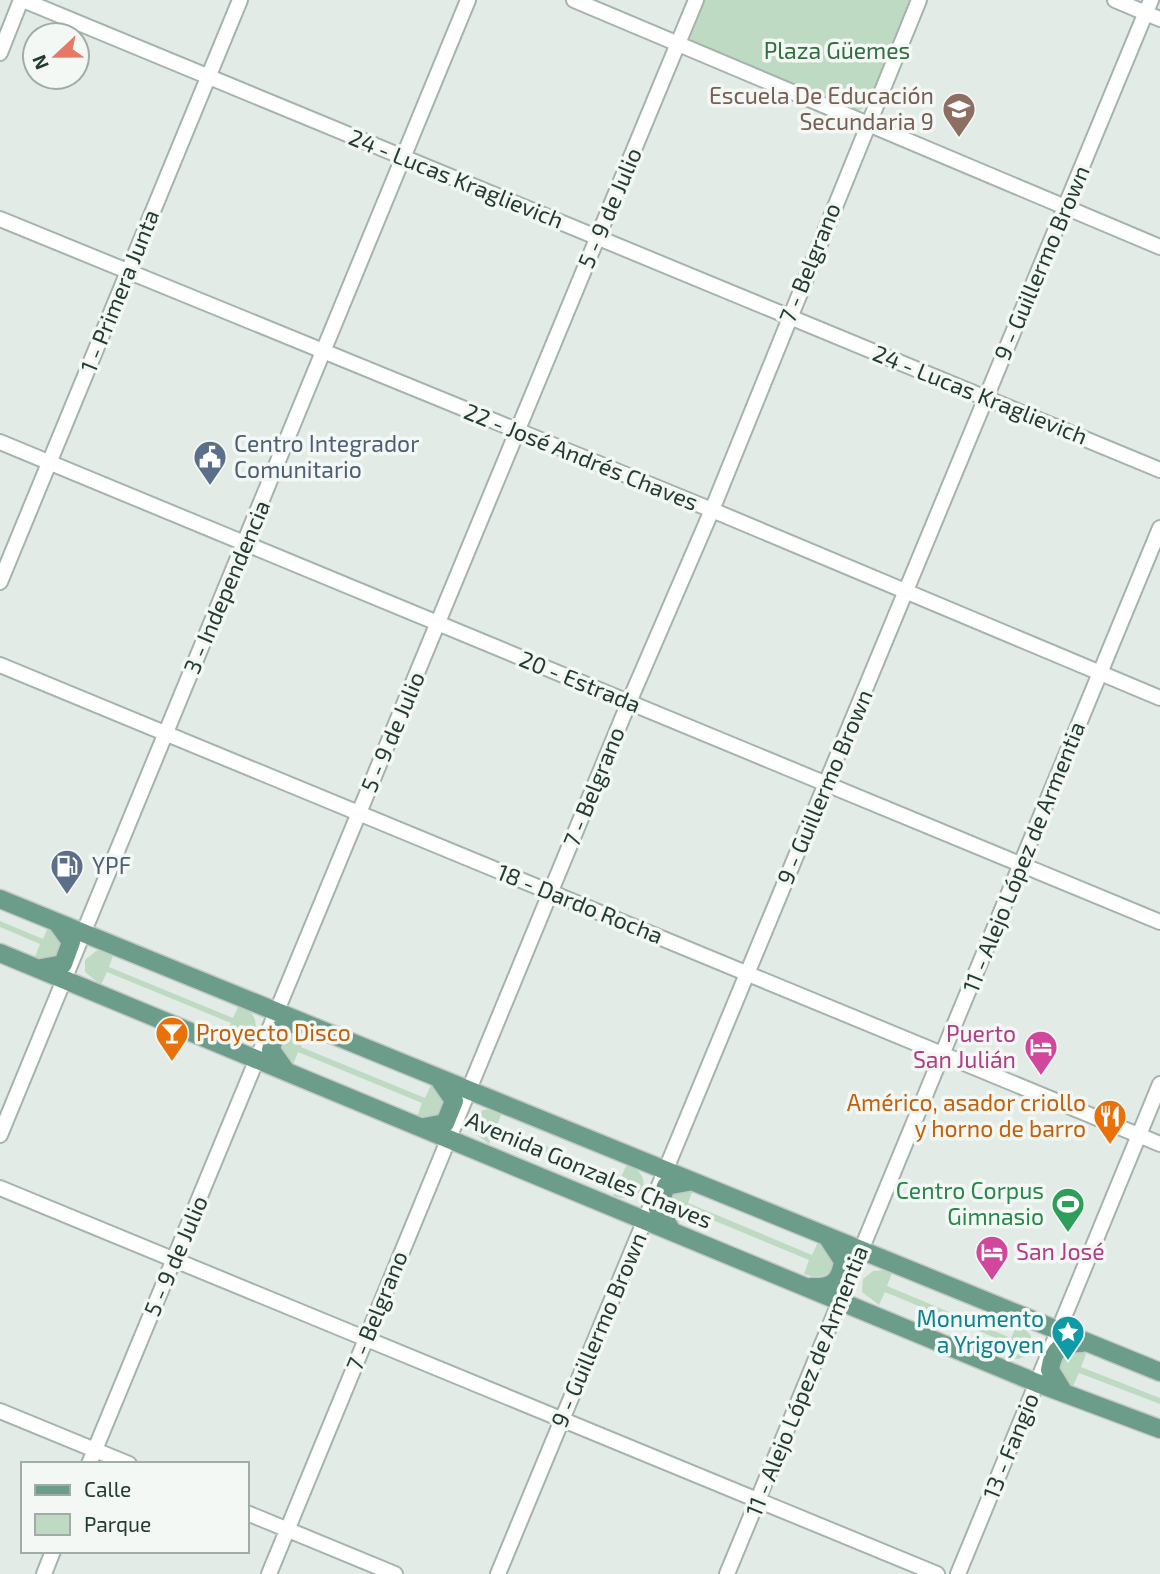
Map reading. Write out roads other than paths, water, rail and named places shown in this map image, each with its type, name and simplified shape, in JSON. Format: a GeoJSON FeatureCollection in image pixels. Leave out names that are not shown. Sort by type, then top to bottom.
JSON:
{"type":"FeatureCollection","features":[{"type":"Feature","properties":{"kind":"main road","name":"Avenida Gonzales Chaves"},"geometry":{"type":"LineString","coordinates":[[0,899],[1160,1372]]}},
{"type":"Feature","properties":{"kind":"main road"},"geometry":{"type":"LineString","coordinates":[[38,968],[52,969],[63,964],[70,952],[71,942],[57,923]]}},
{"type":"Feature","properties":{"kind":"main road","name":"Avenida Gonzales Chaves"},"geometry":{"type":"LineString","coordinates":[[0,953],[1037,1383],[1160,1429]]}},
{"type":"Feature","properties":{"kind":"main road"},"geometry":{"type":"LineString","coordinates":[[287,1072],[271,1050],[273,1038],[280,1027],[291,1023],[306,1024]]}},
{"type":"Feature","properties":{"kind":"main road"},"geometry":{"type":"LineString","coordinates":[[421,1127],[434,1128],[445,1123],[452,1111],[454,1101],[439,1079]]}},
{"type":"Feature","properties":{"kind":"main road"},"geometry":{"type":"LineString","coordinates":[[672,1231],[658,1209],[660,1197],[666,1186],[677,1181],[692,1182]]}},
{"type":"Feature","properties":{"kind":"main road"},"geometry":{"type":"LineString","coordinates":[[807,1287],[824,1288],[835,1283],[841,1272],[843,1261],[828,1238]]}},
{"type":"Feature","properties":{"kind":"main road"},"geometry":{"type":"LineString","coordinates":[[1064,1393],[1050,1370],[1052,1359],[1058,1348],[1069,1343],[1086,1343]]}},
{"type":"Feature","properties":{"kind":"street"},"geometry":{"type":"LineString","coordinates":[[0,53],[22,0]]}},
{"type":"Feature","properties":{"kind":"street","name":"24 - Lucas Kraglievich"},"geometry":{"type":"LineString","coordinates":[[22,0],[1160,470]]}},
{"type":"Feature","properties":{"kind":"street","name":"1 - Primera Junta"},"geometry":{"type":"LineString","coordinates":[[0,582],[240,0]]}},
{"type":"Feature","properties":{"kind":"street","name":"3 - Independencia"},"geometry":{"type":"LineString","coordinates":[[0,1135],[468,0]]}},
{"type":"Feature","properties":{"kind":"street"},"geometry":{"type":"LineString","coordinates":[[574,0],[867,126],[1160,247]]}},
{"type":"Feature","properties":{"kind":"street","name":"5 - 9 de Julio"},"geometry":{"type":"LineString","coordinates":[[92,1457],[696,0]]}},
{"type":"Feature","properties":{"kind":"street","name":"7 - Belgrano"},"geometry":{"type":"LineString","coordinates":[[269,1574],[629,702],[712,510],[788,316],[919,0]]}},
{"type":"Feature","properties":{"kind":"street"},"geometry":{"type":"LineString","coordinates":[[1115,0],[1149,6],[1160,19]]}},
{"type":"Feature","properties":{"kind":"street","name":"9 - Guillermo Brown"},"geometry":{"type":"LineString","coordinates":[[498,1574],[1149,6]]}},
{"type":"Feature","properties":{"kind":"street","name":"22 - José Andrés Chaves"},"geometry":{"type":"LineString","coordinates":[[0,219],[712,510],[1160,698]]}},
{"type":"Feature","properties":{"kind":"street","name":"20 - Estrada"},"geometry":{"type":"LineString","coordinates":[[0,442],[1160,922]]}},
{"type":"Feature","properties":{"kind":"street","name":"11 - Alejo López de Armentia"},"geometry":{"type":"LineString","coordinates":[[727,1574],[1160,528]]}},
{"type":"Feature","properties":{"kind":"street","name":"18 - Dardo Rocha"},"geometry":{"type":"LineString","coordinates":[[0,665],[1160,1144]]}},
{"type":"Feature","properties":{"kind":"street","name":"13 - Fangio"},"geometry":{"type":"LineString","coordinates":[[958,1574],[1160,1084]]}},
{"type":"Feature","properties":{"kind":"street"},"geometry":{"type":"LineString","coordinates":[[0,1188],[937,1574]]}},
{"type":"Feature","properties":{"kind":"street"},"geometry":{"type":"LineString","coordinates":[[0,1410],[92,1457],[118,1462]]}},
{"type":"Feature","properties":{"kind":"street"},"geometry":{"type":"LineString","coordinates":[[248,1513],[395,1574]]}},
{"type":"Feature","properties":{"kind":"street"},"geometry":{"type":"LineString","coordinates":[[44,1574],[52,1553]]}},
{"type":"Feature","properties":{"kind":"place","name":"Escuela De Educación Secundaria 9"},"geometry":{"type":"Point","coordinates":[959,139]}},
{"type":"Feature","properties":{"kind":"place","name":"Centro Integrador Comunitario"},"geometry":{"type":"Point","coordinates":[210,487]}},
{"type":"Feature","properties":{"kind":"place","name":"YPF"},"geometry":{"type":"Point","coordinates":[67,896]}},
{"type":"Feature","properties":{"kind":"place","name":"Proyecto Disco"},"geometry":{"type":"Point","coordinates":[172,1063]}},
{"type":"Feature","properties":{"kind":"place","name":"Puerto San Julián"},"geometry":{"type":"Point","coordinates":[1041,1077]}},
{"type":"Feature","properties":{"kind":"place","name":"Américo, asador criollo y horno de barro"},"geometry":{"type":"Point","coordinates":[1110,1146]}},
{"type":"Feature","properties":{"kind":"place","name":"Centro Corpus Gimnasio"},"geometry":{"type":"Point","coordinates":[1068,1234]}},
{"type":"Feature","properties":{"kind":"place","name":"San José"},"geometry":{"type":"Point","coordinates":[992,1282]}},
{"type":"Feature","properties":{"kind":"place","name":"Monumento a Yrigoyen"},"geometry":{"type":"Point","coordinates":[1068,1362]}},
{"type":"Feature","properties":{"kind":"park label","name":"Plaza Güemes"},"geometry":{"type":"Point","coordinates":[837,51]}}]}
